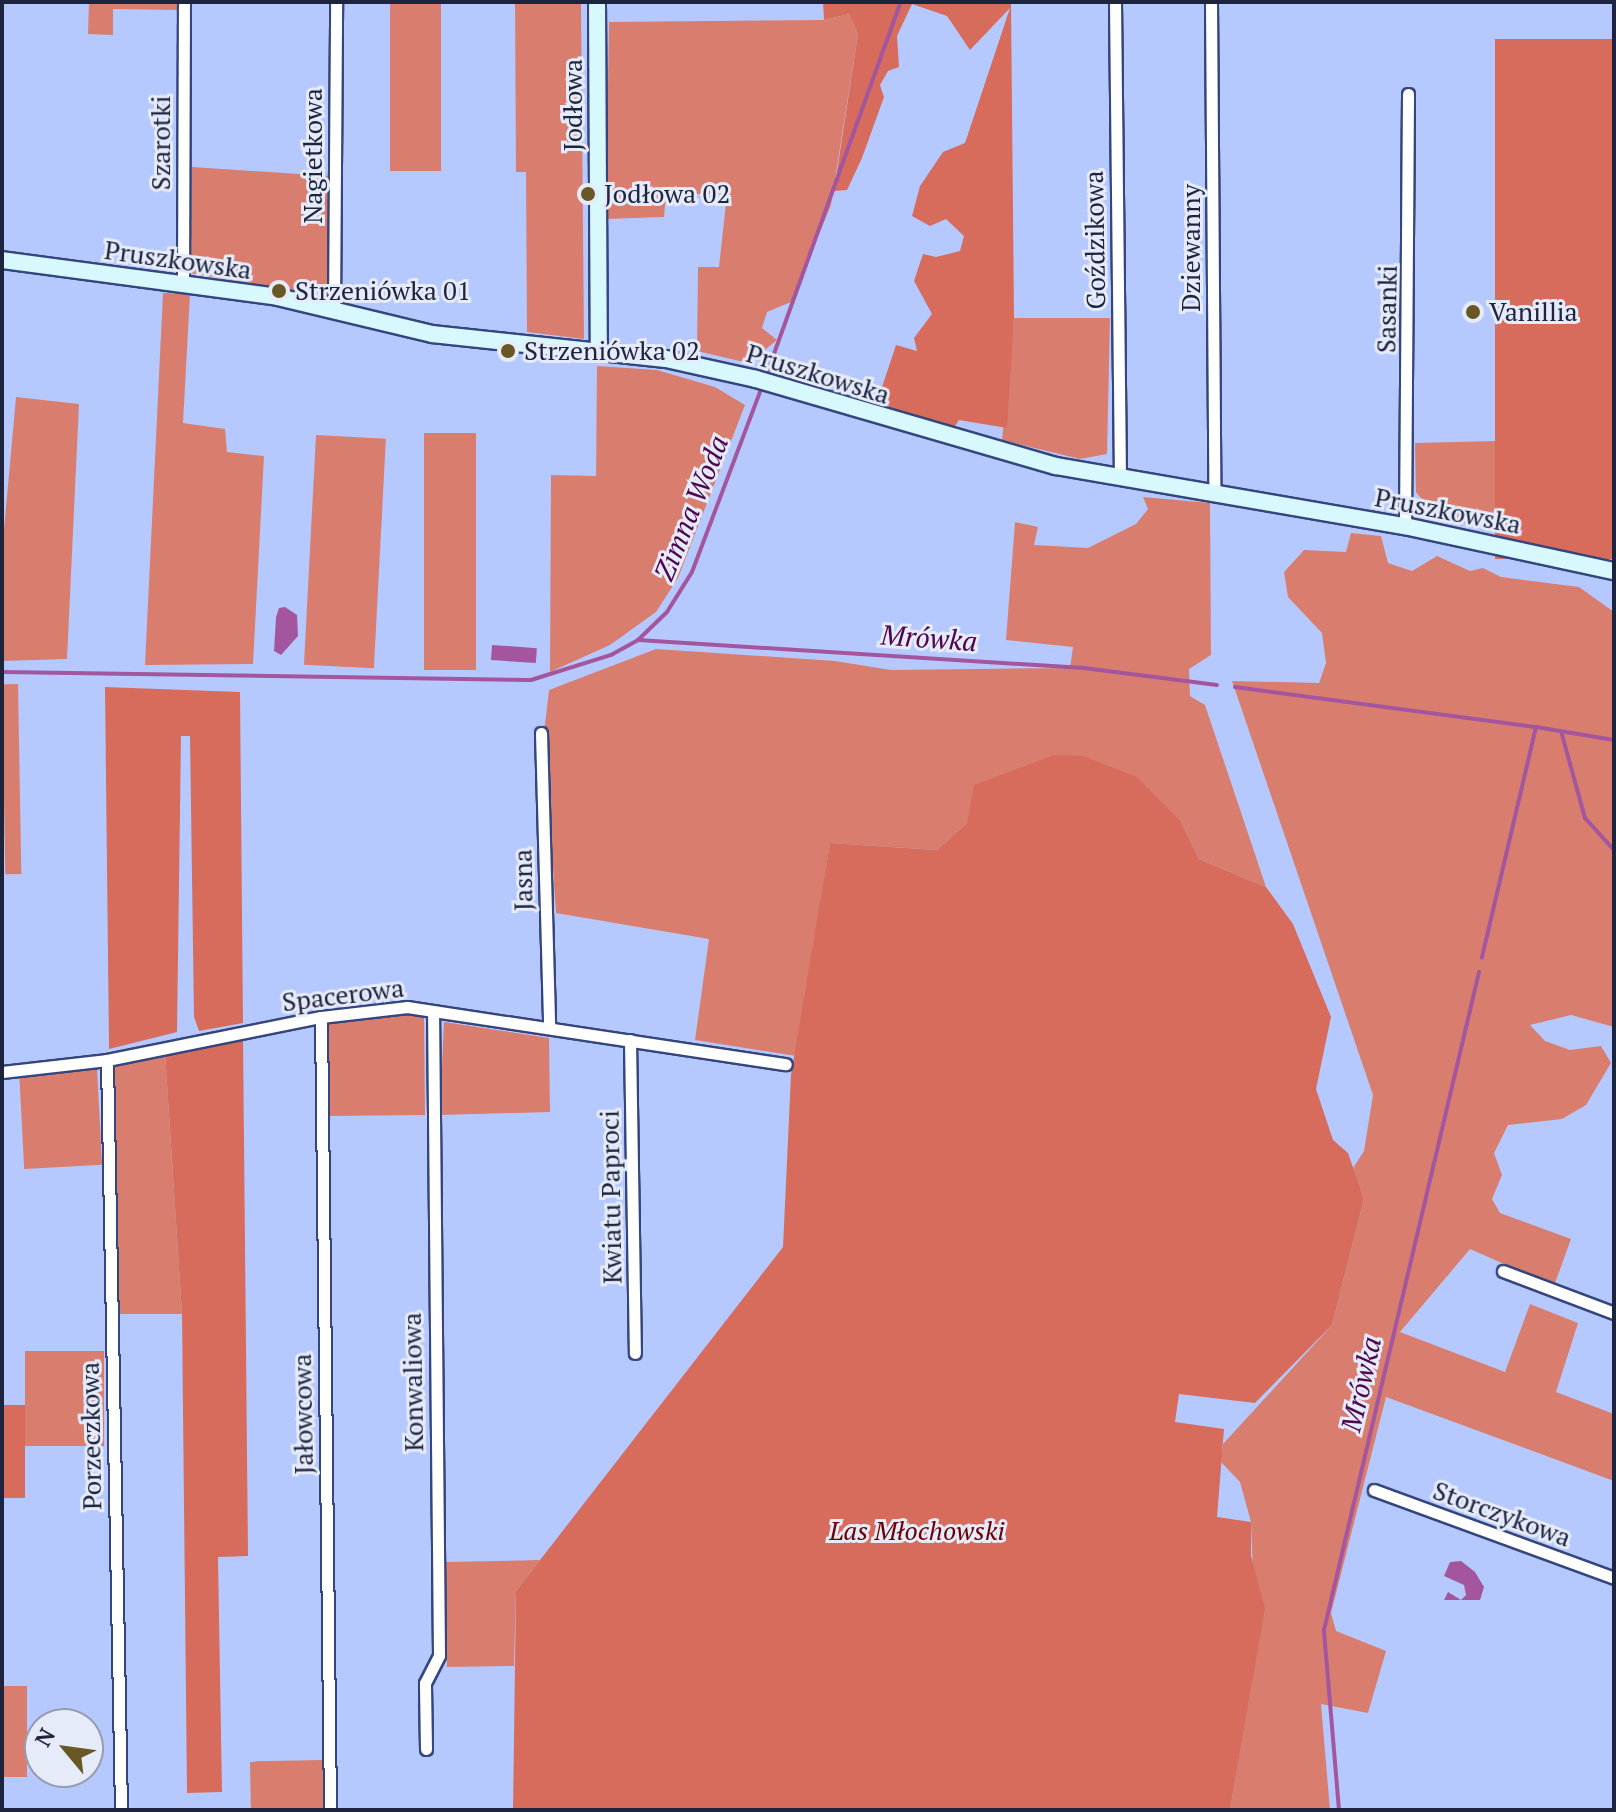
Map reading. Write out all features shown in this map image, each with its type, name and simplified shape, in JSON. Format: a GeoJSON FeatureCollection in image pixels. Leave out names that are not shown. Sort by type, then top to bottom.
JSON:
{"type":"FeatureCollection","features":[{"type":"Feature","properties":{"kind":"street","name":"Szarotki"},"geometry":{"type":"LineString","coordinates":[[183,284],[184,2]]}},
{"type":"Feature","properties":{"kind":"street","name":"Nagietkowa"},"geometry":{"type":"LineString","coordinates":[[334,310],[336,2]]}},
{"type":"Feature","properties":{"kind":"street","name":"Jodłowa"},"geometry":{"type":"LineString","coordinates":[[597,2],[599,352]]}},
{"type":"Feature","properties":{"kind":"street","name":"Goździkowa"},"geometry":{"type":"LineString","coordinates":[[1115,2],[1120,477]]}},
{"type":"Feature","properties":{"kind":"street","name":"Dziewanny"},"geometry":{"type":"LineString","coordinates":[[1211,2],[1214,493]]}},
{"type":"Feature","properties":{"kind":"street","name":"Sasanki"},"geometry":{"type":"LineString","coordinates":[[1405,526],[1408,94]]}},
{"type":"Feature","properties":{"kind":"street","name":"Pruszkowska"},"geometry":{"type":"LineString","coordinates":[[2,260],[183,284],[334,310],[432,334],[666,359],[762,381],[961,442],[1120,477],[1405,526],[1614,571]]}},
{"type":"Feature","properties":{"kind":"street","name":"Jasna"},"geometry":{"type":"LineString","coordinates":[[541,733],[549,1026]]}},
{"type":"Feature","properties":{"kind":"street","name":"Spacerowa"},"geometry":{"type":"LineString","coordinates":[[2,1072],[107,1060],[321,1017],[407,1007],[786,1064]]}},
{"type":"Feature","properties":{"kind":"street","name":"Konwaliowa"},"geometry":{"type":"LineString","coordinates":[[426,1749],[425,1683],[439,1655],[433,1011]]}},
{"type":"Feature","properties":{"kind":"street","name":"Jałowcowa"},"geometry":{"type":"LineString","coordinates":[[321,1017],[330,1810]]}},
{"type":"Feature","properties":{"kind":"street","name":"Kwiatu Paproci"},"geometry":{"type":"LineString","coordinates":[[630,1040],[635,1353]]}},
{"type":"Feature","properties":{"kind":"street","name":"Porzeczkowa"},"geometry":{"type":"LineString","coordinates":[[107,1060],[121,1810]]}},
{"type":"Feature","properties":{"kind":"street"},"geometry":{"type":"LineString","coordinates":[[1503,1271],[1614,1313]]}},
{"type":"Feature","properties":{"kind":"street","name":"Storczykowa"},"geometry":{"type":"LineString","coordinates":[[1374,1490],[1614,1578]]}},
{"type":"Feature","properties":{"kind":"shaded area"},"geometry":{"type":"Polygon","coordinates":[[[89,2],[179,2],[179,10],[113,9],[113,35],[88,34],[89,2]]]}},
{"type":"Feature","properties":{"kind":"shaded area"},"geometry":{"type":"Polygon","coordinates":[[[390,2],[441,2],[441,171],[390,171],[390,2]]]}},
{"type":"Feature","properties":{"kind":"shaded area"},"geometry":{"type":"Polygon","coordinates":[[[515,2],[581,2],[584,339],[527,332],[526,172],[516,172],[515,2]]]}},
{"type":"Feature","properties":{"kind":"shaded area"},"geometry":{"type":"Polygon","coordinates":[[[849,14],[858,34],[831,205],[791,302],[767,312],[762,328],[777,340],[748,363],[697,351],[698,267],[719,267],[727,194],[666,194],[664,217],[606,219],[609,22],[824,20],[849,14]]]}},
{"type":"Feature","properties":{"kind":"shaded area"},"geometry":{"type":"Polygon","coordinates":[[[192,167],[329,176],[327,297],[313,285],[311,293],[190,273],[192,167]]]}},
{"type":"Feature","properties":{"kind":"shaded area"},"geometry":{"type":"Polygon","coordinates":[[[163,293],[190,294],[183,423],[225,429],[227,452],[264,456],[253,664],[145,665],[163,293]]]}},
{"type":"Feature","properties":{"kind":"shaded area"},"geometry":{"type":"Polygon","coordinates":[[[1014,318],[1110,318],[1107,454],[1080,459],[1002,440],[1014,318]]]}},
{"type":"Feature","properties":{"kind":"shaded area"},"geometry":{"type":"Polygon","coordinates":[[[597,366],[657,370],[715,387],[745,405],[678,578],[656,612],[610,645],[550,672],[551,475],[596,476],[597,366]]]}},
{"type":"Feature","properties":{"kind":"shaded area"},"geometry":{"type":"Polygon","coordinates":[[[16,397],[79,404],[67,659],[2,661],[2,552],[16,397]]]}},
{"type":"Feature","properties":{"kind":"shaded area"},"geometry":{"type":"Polygon","coordinates":[[[424,433],[476,433],[476,670],[424,670],[424,433]]]}},
{"type":"Feature","properties":{"kind":"shaded area"},"geometry":{"type":"Polygon","coordinates":[[[316,435],[386,439],[374,668],[304,665],[316,435]]]}},
{"type":"Feature","properties":{"kind":"shaded area"},"geometry":{"type":"Polygon","coordinates":[[[1496,441],[1496,530],[1436,517],[1416,492],[1415,443],[1496,441]]]}},
{"type":"Feature","properties":{"kind":"shaded area"},"geometry":{"type":"Polygon","coordinates":[[[1143,497],[1210,503],[1211,655],[1189,669],[1190,696],[1205,705],[1266,887],[1199,859],[1181,822],[967,823],[937,850],[830,843],[796,1056],[695,1040],[709,939],[556,913],[544,733],[549,690],[656,649],[835,661],[891,670],[1070,668],[1073,647],[1006,640],[1015,522],[1038,527],[1034,545],[1088,548],[1136,524],[1148,509],[1143,497]]]}},
{"type":"Feature","properties":{"kind":"shaded area"},"geometry":{"type":"Polygon","coordinates":[[[1351,533],[1381,536],[1388,563],[1412,571],[1437,556],[1470,571],[1483,568],[1501,577],[1579,587],[1614,612],[1614,1027],[1571,1015],[1530,1025],[1545,1041],[1570,1050],[1601,1046],[1611,1063],[1586,1105],[1562,1119],[1508,1125],[1494,1153],[1502,1175],[1492,1199],[1500,1213],[1571,1239],[1554,1286],[1470,1249],[1400,1332],[1505,1372],[1530,1304],[1578,1323],[1556,1392],[1614,1414],[1614,1481],[1386,1397],[1331,1613],[1336,1631],[1386,1651],[1368,1713],[1321,1704],[1330,1810],[1230,1810],[1256,1658],[1251,1522],[1240,1482],[1221,1462],[1223,1444],[1332,1325],[1364,1199],[1353,1168],[1364,1151],[1373,1095],[1232,681],[1319,683],[1326,663],[1322,633],[1288,597],[1284,572],[1304,550],[1346,552],[1351,533]]]}},
{"type":"Feature","properties":{"kind":"shaded area"},"geometry":{"type":"Polygon","coordinates":[[[285,607],[297,615],[298,636],[281,655],[274,651],[276,617],[279,608],[285,607]]]}},
{"type":"Feature","properties":{"kind":"shaded area"},"geometry":{"type":"Polygon","coordinates":[[[492,645],[537,648],[536,663],[491,660],[492,645]]]}},
{"type":"Feature","properties":{"kind":"shaded area"},"geometry":{"type":"Polygon","coordinates":[[[2,684],[18,684],[21,874],[5,874],[2,684]]]}},
{"type":"Feature","properties":{"kind":"shaded area"},"geometry":{"type":"Polygon","coordinates":[[[410,1013],[424,1016],[425,1115],[326,1116],[327,1024],[410,1013]]]}},
{"type":"Feature","properties":{"kind":"shaded area"},"geometry":{"type":"Polygon","coordinates":[[[444,1022],[549,1038],[550,1112],[440,1115],[444,1022]]]}},
{"type":"Feature","properties":{"kind":"shaded area"},"geometry":{"type":"Polygon","coordinates":[[[165,1053],[182,1314],[118,1314],[114,1068],[118,1062],[165,1053]]]}},
{"type":"Feature","properties":{"kind":"shaded area"},"geometry":{"type":"Polygon","coordinates":[[[97,1068],[102,1165],[24,1169],[19,1072],[97,1068]]]}},
{"type":"Feature","properties":{"kind":"shaded area"},"geometry":{"type":"Polygon","coordinates":[[[25,1351],[104,1351],[104,1446],[25,1446],[25,1351]]]}},
{"type":"Feature","properties":{"kind":"shaded area"},"geometry":{"type":"Polygon","coordinates":[[[540,1560],[516,1591],[514,1666],[447,1667],[446,1562],[540,1560]]]}},
{"type":"Feature","properties":{"kind":"shaded area"},"geometry":{"type":"Polygon","coordinates":[[[1461,1561],[1475,1572],[1484,1587],[1480,1600],[1461,1600],[1466,1595],[1464,1585],[1444,1576],[1450,1562],[1461,1561]]]}},
{"type":"Feature","properties":{"kind":"shaded area"},"geometry":{"type":"Polygon","coordinates":[[[1448,1592],[1461,1600],[1444,1600],[1448,1592]]]}},
{"type":"Feature","properties":{"kind":"shaded area"},"geometry":{"type":"Polygon","coordinates":[[[2,1686],[27,1686],[24,1777],[2,1777],[2,1686]]]}},
{"type":"Feature","properties":{"kind":"shaded area"},"geometry":{"type":"Polygon","coordinates":[[[324,1760],[325,1810],[251,1810],[250,1761],[324,1760]]]}},
{"type":"Feature","properties":{"kind":"green space"},"geometry":{"type":"Polygon","coordinates":[[[823,2],[1011,2],[1014,318],[1007,428],[959,420],[953,429],[869,400],[880,393],[896,345],[917,351],[914,338],[932,314],[914,281],[923,254],[936,257],[960,251],[964,236],[946,219],[930,226],[912,216],[920,186],[943,152],[965,143],[1010,8],[970,50],[947,16],[912,4],[897,36],[899,67],[888,71],[880,85],[884,97],[862,158],[847,190],[834,191],[858,34],[849,14],[824,20],[823,2]]]}},
{"type":"Feature","properties":{"kind":"green space"},"geometry":{"type":"Polygon","coordinates":[[[1495,39],[1614,39],[1614,559],[1495,559],[1495,39]]]}},
{"type":"Feature","properties":{"kind":"green space"},"geometry":{"type":"Polygon","coordinates":[[[105,687],[240,692],[243,1023],[199,1031],[194,1017],[190,736],[181,736],[177,1032],[109,1049],[105,687]]]}},
{"type":"Feature","properties":{"kind":"green space","name":"Las Młochowski"},"geometry":{"type":"Polygon","coordinates":[[[1054,755],[1083,756],[1137,777],[1181,822],[1199,859],[1266,887],[1293,924],[1331,1017],[1316,1089],[1333,1140],[1348,1153],[1364,1199],[1332,1325],[1255,1403],[1179,1394],[1175,1422],[1224,1429],[1217,1517],[1251,1522],[1251,1556],[1265,1609],[1230,1810],[513,1810],[516,1591],[783,1247],[791,1075],[830,843],[937,850],[967,823],[974,785],[1054,755]]]}},
{"type":"Feature","properties":{"kind":"green space"},"geometry":{"type":"Polygon","coordinates":[[[243,1038],[248,1556],[218,1557],[222,1792],[187,1793],[182,1314],[165,1053],[243,1038]]]}},
{"type":"Feature","properties":{"kind":"green space"},"geometry":{"type":"Polygon","coordinates":[[[2,1405],[25,1405],[25,1498],[2,1498],[2,1405]]]}},
{"type":"Feature","properties":{"kind":"waterway","name":"Zimna Woda"},"geometry":{"type":"LineString","coordinates":[[766,376],[901,2]]}},
{"type":"Feature","properties":{"kind":"waterway","name":"Zimna Woda"},"geometry":{"type":"LineString","coordinates":[[2,672],[531,680],[611,655],[638,640],[667,612],[692,572],[763,384]]}},
{"type":"Feature","properties":{"kind":"waterway","name":"Mrówka"},"geometry":{"type":"LineString","coordinates":[[638,640],[1084,668],[1217,685]]}},
{"type":"Feature","properties":{"kind":"waterway","name":"Mrówka"},"geometry":{"type":"LineString","coordinates":[[1235,687],[1536,727],[1482,958]]}},
{"type":"Feature","properties":{"kind":"waterway"},"geometry":{"type":"LineString","coordinates":[[1536,727],[1614,740]]}},
{"type":"Feature","properties":{"kind":"waterway"},"geometry":{"type":"LineString","coordinates":[[1561,731],[1585,818],[1614,850]]}},
{"type":"Feature","properties":{"kind":"waterway","name":"Mrówka"},"geometry":{"type":"LineString","coordinates":[[1339,1810],[1324,1630],[1479,972]]}},
{"type":"Feature","properties":{"kind":"place","name":"Jodłowa 02"},"geometry":{"type":"Point","coordinates":[588,194]}},
{"type":"Feature","properties":{"kind":"place","name":"Strzeniówka 01"},"geometry":{"type":"Point","coordinates":[279,291]}},
{"type":"Feature","properties":{"kind":"place","name":"Vanillia"},"geometry":{"type":"Point","coordinates":[1473,312]}},
{"type":"Feature","properties":{"kind":"place","name":"Strzeniówka 02"},"geometry":{"type":"Point","coordinates":[508,351]}}]}
